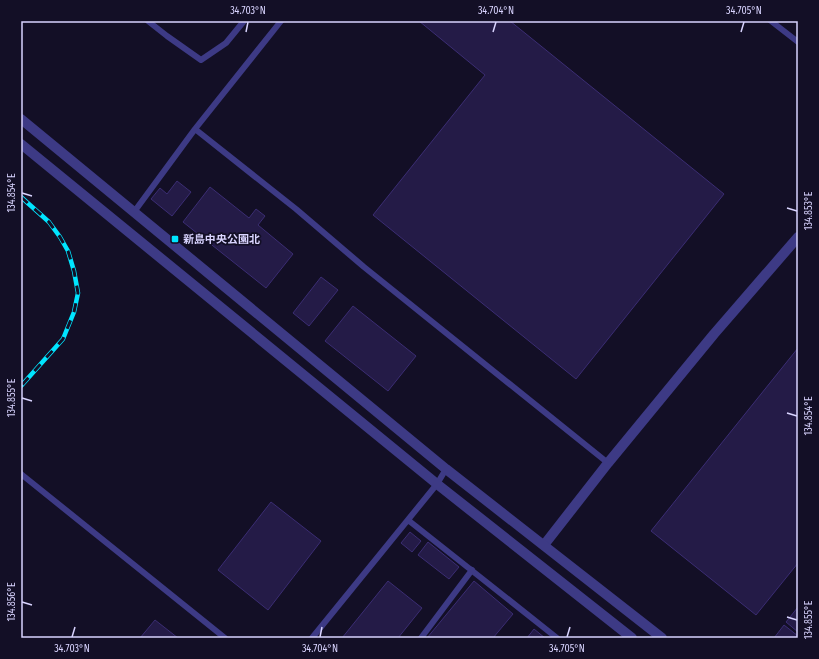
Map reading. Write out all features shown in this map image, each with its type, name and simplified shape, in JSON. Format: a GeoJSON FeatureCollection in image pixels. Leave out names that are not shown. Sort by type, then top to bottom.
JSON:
{"type":"FeatureCollection","features":[{"type":"Feature","properties":{"kind":"street"},"geometry":{"type":"LineString","coordinates":[[21,119],[446,469],[662,638]]}},
{"type":"Feature","properties":{"kind":"street"},"geometry":{"type":"LineString","coordinates":[[21,144],[437,484],[632,638]]}},
{"type":"Feature","properties":{"kind":"street"},"geometry":{"type":"LineString","coordinates":[[544,545],[608,463],[714,334],[798,237]]}},
{"type":"Feature","properties":{"kind":"lane"},"geometry":{"type":"LineString","coordinates":[[148,21],[201,60],[226,43],[244,21]]}},
{"type":"Feature","properties":{"kind":"lane"},"geometry":{"type":"LineString","coordinates":[[134,212],[195,128],[281,21]]}},
{"type":"Feature","properties":{"kind":"lane"},"geometry":{"type":"LineString","coordinates":[[771,21],[798,42]]}},
{"type":"Feature","properties":{"kind":"lane"},"geometry":{"type":"LineString","coordinates":[[195,128],[296,209],[364,267],[608,463]]}},
{"type":"Feature","properties":{"kind":"lane"},"geometry":{"type":"LineString","coordinates":[[312,638],[437,484],[446,469]]}},
{"type":"Feature","properties":{"kind":"lane"},"geometry":{"type":"LineString","coordinates":[[21,474],[225,638]]}},
{"type":"Feature","properties":{"kind":"lane"},"geometry":{"type":"LineString","coordinates":[[408,520],[557,638]]}},
{"type":"Feature","properties":{"kind":"lane"},"geometry":{"type":"LineString","coordinates":[[421,638],[472,570]]}},
{"type":"Feature","properties":{"kind":"building"},"geometry":{"type":"Polygon","coordinates":[[[419,21],[510,21],[724,194],[576,379],[373,215],[485,75],[419,21]]]}},
{"type":"Feature","properties":{"kind":"building"},"geometry":{"type":"Polygon","coordinates":[[[177,181],[191,192],[172,216],[151,199],[160,188],[167,194],[177,181]]]}},
{"type":"Feature","properties":{"kind":"building"},"geometry":{"type":"Polygon","coordinates":[[[210,187],[249,218],[256,209],[265,216],[258,225],[293,254],[266,288],[183,222],[210,187]]]}},
{"type":"Feature","properties":{"kind":"building"},"geometry":{"type":"Polygon","coordinates":[[[321,277],[338,290],[309,326],[293,313],[321,277]]]}},
{"type":"Feature","properties":{"kind":"building"},"geometry":{"type":"Polygon","coordinates":[[[353,306],[416,356],[388,391],[325,341],[353,306]]]}},
{"type":"Feature","properties":{"kind":"building"},"geometry":{"type":"Polygon","coordinates":[[[798,348],[798,563],[756,615],[651,531],[798,348]]]}},
{"type":"Feature","properties":{"kind":"building"},"geometry":{"type":"Polygon","coordinates":[[[271,502],[321,541],[268,610],[218,570],[271,502]]]}},
{"type":"Feature","properties":{"kind":"building"},"geometry":{"type":"Polygon","coordinates":[[[410,532],[421,541],[412,552],[401,543],[410,532]]]}},
{"type":"Feature","properties":{"kind":"building"},"geometry":{"type":"Polygon","coordinates":[[[428,542],[459,567],[449,579],[418,555],[428,542]]]}},
{"type":"Feature","properties":{"kind":"building"},"geometry":{"type":"Polygon","coordinates":[[[388,581],[422,608],[398,638],[342,638],[388,581]]]}},
{"type":"Feature","properties":{"kind":"building"},"geometry":{"type":"Polygon","coordinates":[[[474,581],[513,614],[493,638],[427,638],[474,581]]]}},
{"type":"Feature","properties":{"kind":"building"},"geometry":{"type":"Polygon","coordinates":[[[798,607],[798,632],[786,622],[798,607]]]}},
{"type":"Feature","properties":{"kind":"building"},"geometry":{"type":"Polygon","coordinates":[[[155,620],[178,638],[140,638],[155,620]]]}},
{"type":"Feature","properties":{"kind":"building"},"geometry":{"type":"Polygon","coordinates":[[[784,625],[798,636],[797,638],[774,638],[784,625]]]}},
{"type":"Feature","properties":{"kind":"building"},"geometry":{"type":"Polygon","coordinates":[[[534,629],[545,638],[527,638],[534,629]]]}},
{"type":"Feature","properties":{"kind":"railway"},"geometry":{"type":"LineString","coordinates":[[21,197],[49,222],[60,237],[68,251],[74,271],[78,293],[74,312],[63,339],[21,386]]}},
{"type":"Feature","properties":{"kind":"place","name":"新島中央公園北"},"geometry":{"type":"Point","coordinates":[175,239]}}]}
